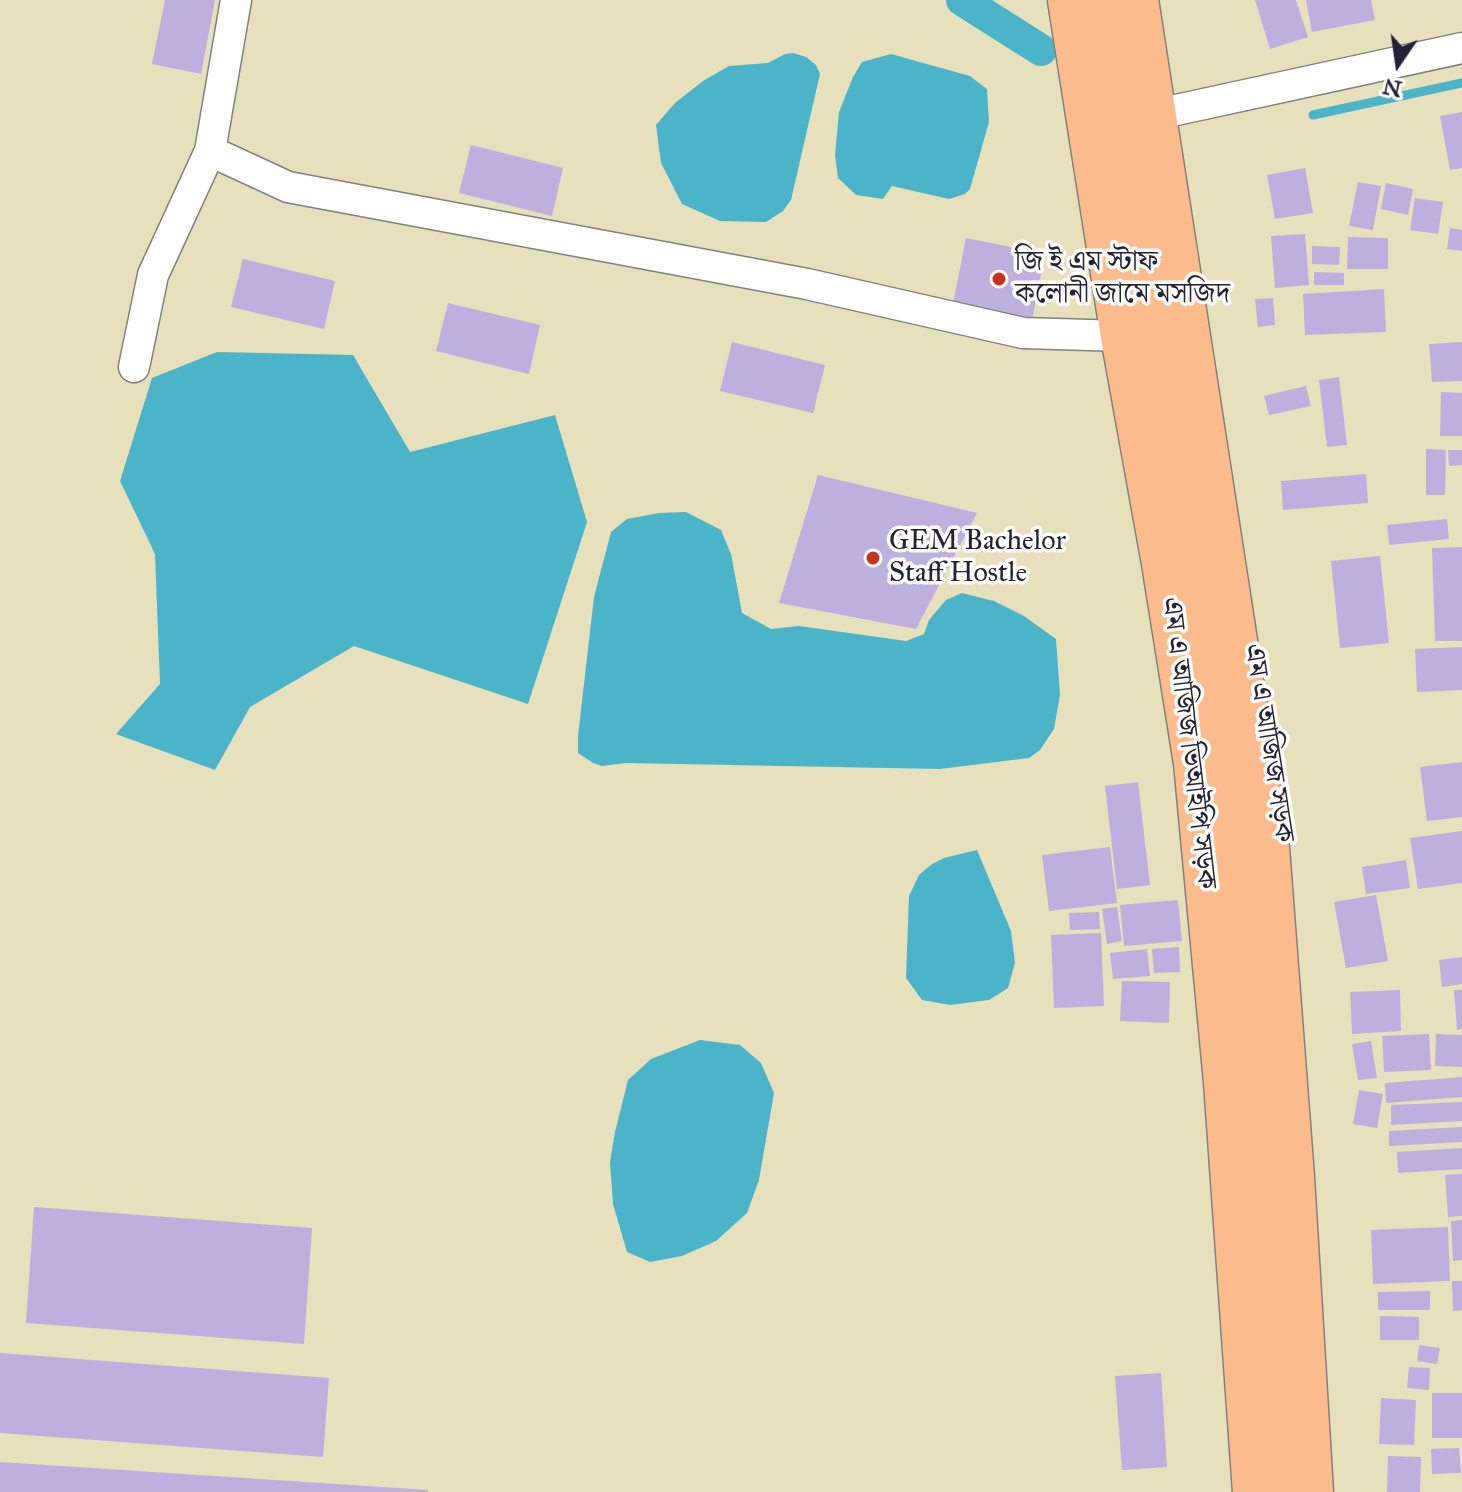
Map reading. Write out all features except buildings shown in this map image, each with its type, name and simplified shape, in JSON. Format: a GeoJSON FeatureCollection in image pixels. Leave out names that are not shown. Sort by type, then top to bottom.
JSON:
{"type":"FeatureCollection","features":[{"type":"Feature","properties":{"kind":"main road","name":"এম এ আজিজ ভিআইপি সড়ক"},"geometry":{"type":"LineString","coordinates":[[1070,0],[1123,336],[1196,763],[1226,1082],[1255,1492]]}},
{"type":"Feature","properties":{"kind":"main road"},"geometry":{"type":"LineString","coordinates":[[1097,0],[1233,854],[1279,1492]]}},
{"type":"Feature","properties":{"kind":"main road"},"geometry":{"type":"LineString","coordinates":[[1136,0],[1267,848],[1292,1177],[1311,1492]]}},
{"type":"Feature","properties":{"kind":"main road","name":"এম এ আজিজ সড়ক"},"geometry":{"type":"LineString","coordinates":[[1150,0],[1284,848],[1321,1320],[1330,1492]]}},
{"type":"Feature","properties":{"kind":"street"},"geometry":{"type":"LineString","coordinates":[[134,367],[153,275],[210,151],[236,0]]}},
{"type":"Feature","properties":{"kind":"street"},"geometry":{"type":"LineString","coordinates":[[1167,112],[1462,48]]}},
{"type":"Feature","properties":{"kind":"street"},"geometry":{"type":"LineString","coordinates":[[210,151],[288,187],[807,284],[1023,333],[1123,336]]}},
{"type":"Feature","properties":{"kind":"water"},"geometry":{"type":"Polygon","coordinates":[[[793,53],[806,57],[816,65],[820,74],[791,200],[783,211],[766,222],[720,221],[682,204],[661,163],[656,125],[675,103],[729,66],[768,63],[793,53]]]}},
{"type":"Feature","properties":{"kind":"water"},"geometry":{"type":"Polygon","coordinates":[[[891,54],[970,76],[987,89],[989,122],[970,189],[965,194],[949,199],[892,186],[883,199],[856,195],[838,178],[835,155],[839,112],[853,77],[862,62],[891,54]]]}},
{"type":"Feature","properties":{"kind":"water"},"geometry":{"type":"Polygon","coordinates":[[[217,352],[353,355],[410,452],[555,415],[587,522],[528,704],[354,646],[250,707],[215,770],[116,734],[160,684],[155,554],[120,481],[152,378],[217,352]]]}},
{"type":"Feature","properties":{"kind":"water"},"geometry":{"type":"Polygon","coordinates":[[[686,512],[721,530],[731,554],[742,613],[771,629],[799,626],[906,641],[924,634],[929,620],[946,600],[962,593],[994,601],[1024,616],[1056,639],[1060,695],[1054,729],[1040,750],[1029,758],[940,769],[626,763],[602,766],[593,763],[578,753],[578,736],[594,597],[611,532],[627,519],[686,512]]]}},
{"type":"Feature","properties":{"kind":"water"},"geometry":{"type":"Polygon","coordinates":[[[977,850],[1011,931],[1015,963],[1008,988],[989,1000],[950,1005],[922,1000],[906,978],[909,896],[919,875],[932,864],[977,850]]]}},
{"type":"Feature","properties":{"kind":"water"},"geometry":{"type":"Polygon","coordinates":[[[700,1040],[740,1045],[761,1063],[774,1093],[759,1180],[747,1213],[716,1241],[682,1256],[650,1262],[627,1252],[613,1204],[610,1162],[615,1132],[628,1080],[651,1059],[700,1040]]]}},
{"type":"Feature","properties":{"kind":"waterway"},"geometry":{"type":"LineString","coordinates":[[962,0],[1041,50]]}},
{"type":"Feature","properties":{"kind":"waterway"},"geometry":{"type":"LineString","coordinates":[[1313,115],[1462,83]]}},
{"type":"Feature","properties":{"kind":"place","name":"জি ই এম স্টাফ কলোনী জামে মসজিদ"},"geometry":{"type":"Point","coordinates":[999,279]}},
{"type":"Feature","properties":{"kind":"place","name":"GEM Bachelor Staff Hostle"},"geometry":{"type":"Point","coordinates":[873,558]}}]}
